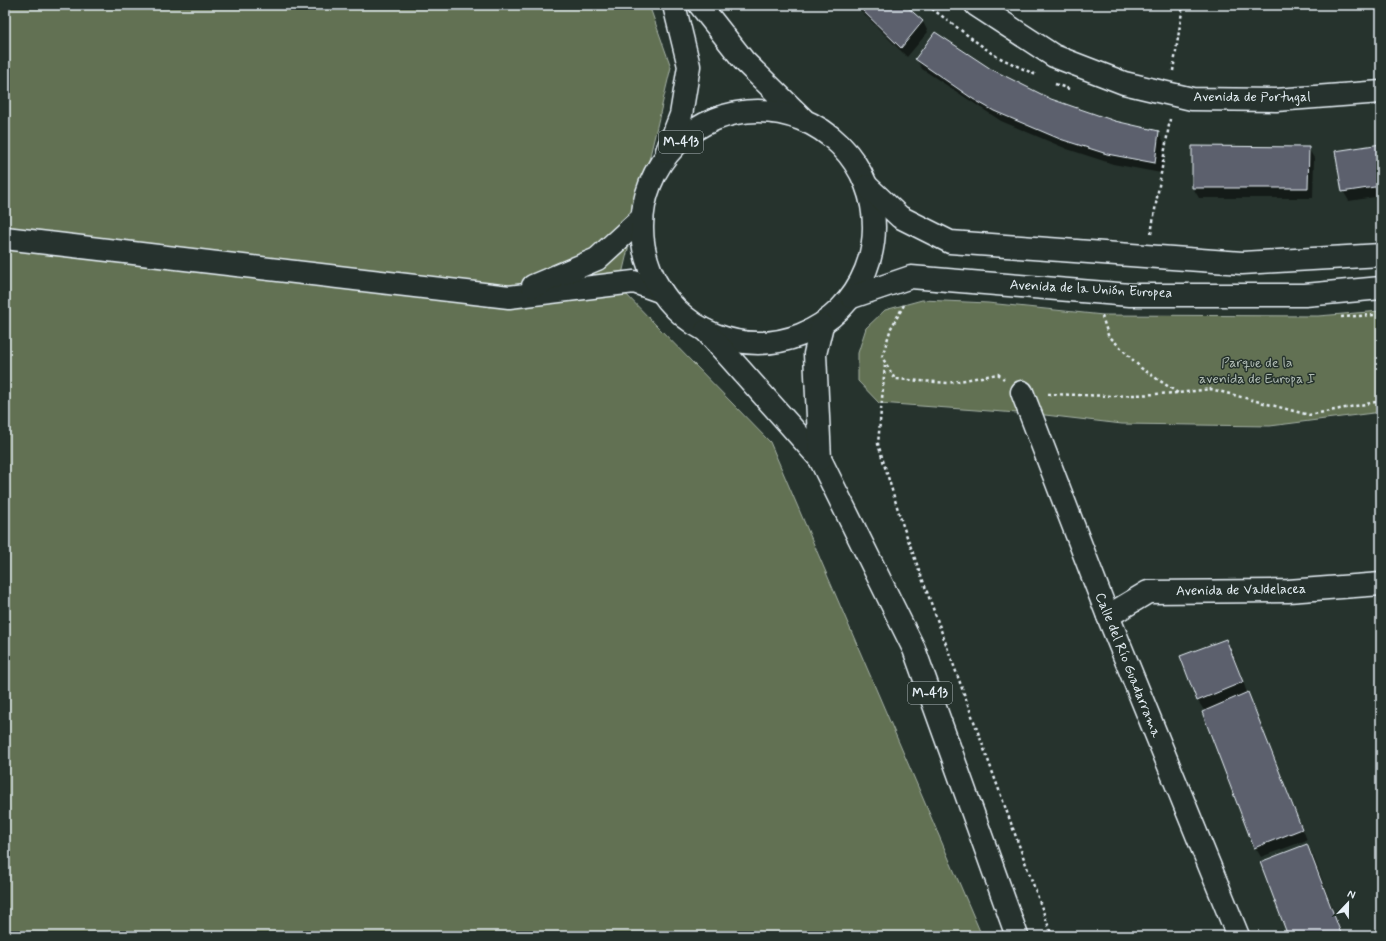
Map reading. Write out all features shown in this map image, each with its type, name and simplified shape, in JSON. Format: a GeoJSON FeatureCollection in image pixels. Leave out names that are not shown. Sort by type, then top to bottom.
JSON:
{"type":"FeatureCollection","features":[{"type":"Feature","properties":{"kind":"main road","name":"M-413"},"geometry":{"type":"LineString","coordinates":[[674,5],[689,66],[681,115],[665,156],[649,186],[642,218],[645,257],[662,292],[682,315],[706,332],[820,459],[914,649],[1017,936]]}},
{"type":"Feature","properties":{"kind":"main road","name":"M-413"},"geometry":{"type":"LineString","coordinates":[[700,5],[744,61],[804,120],[831,136],[853,158],[868,186],[875,224],[870,262],[852,297],[822,325],[785,341],[745,343],[706,332]]}},
{"type":"Feature","properties":{"kind":"main road","name":"Avenida de Portugal"},"geometry":{"type":"LineString","coordinates":[[976,5],[1054,56],[1124,83],[1192,99],[1276,100],[1381,92]]}},
{"type":"Feature","properties":{"kind":"main road","name":"M-413"},"geometry":{"type":"LineString","coordinates":[[665,156],[693,130],[728,114],[767,111],[804,120]]}},
{"type":"Feature","properties":{"kind":"main road"},"geometry":{"type":"LineString","coordinates":[[868,186],[900,217],[950,242],[1242,263],[1381,255]]}},
{"type":"Feature","properties":{"kind":"main road"},"geometry":{"type":"LineString","coordinates":[[509,297],[597,259],[642,218]]}},
{"type":"Feature","properties":{"kind":"main road"},"geometry":{"type":"LineString","coordinates":[[5,238],[509,297],[634,282],[662,292]]}},
{"type":"Feature","properties":{"kind":"main road","name":"Avenida de la Unión Europea"},"geometry":{"type":"LineString","coordinates":[[852,297],[911,277],[1130,294],[1305,295],[1381,288]]}},
{"type":"Feature","properties":{"kind":"main road","name":"M-413"},"geometry":{"type":"LineString","coordinates":[[820,459],[815,354],[822,325]]}},
{"type":"Feature","properties":{"kind":"main road","name":"Calle del Río Guadarrama"},"geometry":{"type":"LineString","coordinates":[[1022,392],[1108,616],[1238,936]]}},
{"type":"Feature","properties":{"kind":"main road","name":"Avenida de Valdelacea"},"geometry":{"type":"LineString","coordinates":[[1108,616],[1148,592],[1288,591],[1381,584]]}},
{"type":"Feature","properties":{"kind":"path"},"geometry":{"type":"LineString","coordinates":[[927,5],[994,55],[1043,78]]}},
{"type":"Feature","properties":{"kind":"path"},"geometry":{"type":"LineString","coordinates":[[1167,71],[1173,72],[1183,5]]}},
{"type":"Feature","properties":{"kind":"path"},"geometry":{"type":"LineString","coordinates":[[1050,82],[1072,91]]}},
{"type":"Feature","properties":{"kind":"path"},"geometry":{"type":"LineString","coordinates":[[1150,238],[1170,117],[1163,116]]}},
{"type":"Feature","properties":{"kind":"path"},"geometry":{"type":"LineString","coordinates":[[907,299],[891,328],[882,357],[895,379],[948,383],[998,374],[1022,392],[1112,396],[1178,393],[1211,389],[1309,415],[1381,400]]}},
{"type":"Feature","properties":{"kind":"path"},"geometry":{"type":"LineString","coordinates":[[1100,312],[1108,335],[1141,368],[1178,393]]}},
{"type":"Feature","properties":{"kind":"path"},"geometry":{"type":"LineString","coordinates":[[886,364],[878,444],[902,523],[1052,936]]}},
{"type":"Feature","properties":{"kind":"green space"},"geometry":{"type":"Polygon","coordinates":[[[5,5],[649,5],[671,67],[619,287],[770,442],[982,936],[5,936],[5,5]]]}},
{"type":"Feature","properties":{"kind":"green space","name":"Parque de la avenida de Europa I"},"geometry":{"type":"Polygon","coordinates":[[[922,300],[988,303],[1103,315],[1318,316],[1381,311],[1381,412],[1270,426],[1122,424],[1045,415],[879,403],[858,381],[858,353],[866,328],[885,310],[922,300]]]}},
{"type":"Feature","properties":{"kind":"building"},"geometry":{"type":"Polygon","coordinates":[[[857,5],[905,5],[923,21],[901,48],[857,5]]]}},
{"type":"Feature","properties":{"kind":"building"},"geometry":{"type":"Polygon","coordinates":[[[935,32],[991,69],[1051,99],[1115,121],[1159,131],[1155,163],[1107,154],[1060,139],[994,111],[973,99],[915,59],[935,32]]]}},
{"type":"Feature","properties":{"kind":"building"},"geometry":{"type":"Polygon","coordinates":[[[1381,144],[1381,186],[1342,192],[1335,151],[1381,144]]]}},
{"type":"Feature","properties":{"kind":"building"},"geometry":{"type":"Polygon","coordinates":[[[1192,146],[1309,147],[1308,188],[1192,188],[1192,146]]]}},
{"type":"Feature","properties":{"kind":"building"},"geometry":{"type":"Polygon","coordinates":[[[1226,639],[1243,682],[1197,701],[1180,656],[1226,639]]]}},
{"type":"Feature","properties":{"kind":"building"},"geometry":{"type":"Polygon","coordinates":[[[1248,692],[1302,829],[1254,848],[1202,712],[1248,692]]]}},
{"type":"Feature","properties":{"kind":"building"},"geometry":{"type":"Polygon","coordinates":[[[1307,844],[1342,936],[1288,936],[1260,862],[1307,844]]]}}]}
